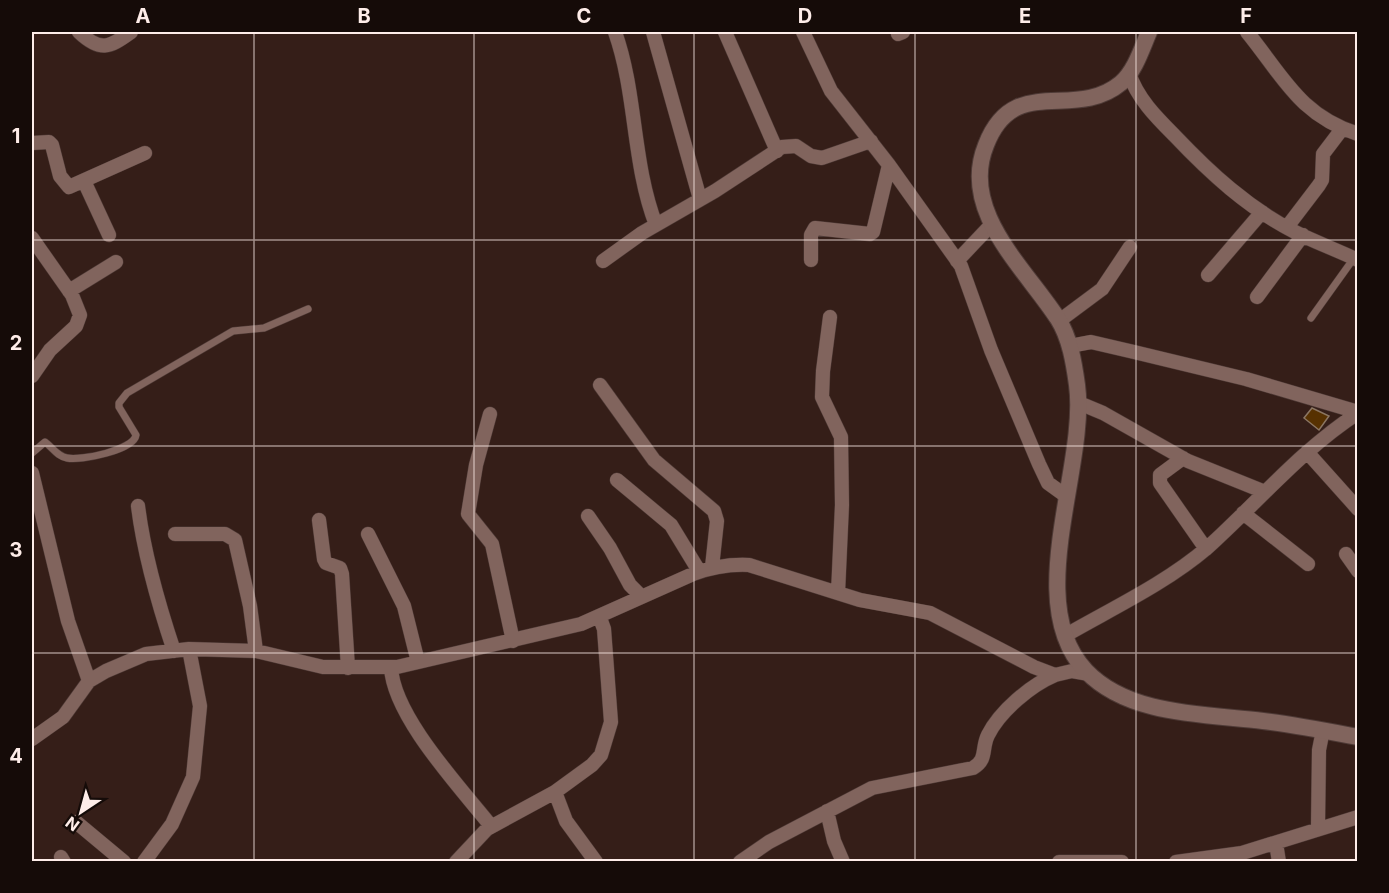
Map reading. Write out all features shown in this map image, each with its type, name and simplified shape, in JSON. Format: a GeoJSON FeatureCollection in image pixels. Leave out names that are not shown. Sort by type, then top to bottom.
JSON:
{"type":"FeatureCollection","features":[{"type":"Feature","properties":{"kind":"street"},"geometry":{"type":"LineString","coordinates":[[79,32],[96,46],[104,47],[131,32]]}},
{"type":"Feature","properties":{"kind":"street"},"geometry":{"type":"LineString","coordinates":[[615,32],[628,70],[644,186],[656,225]]}},
{"type":"Feature","properties":{"kind":"street"},"geometry":{"type":"LineString","coordinates":[[653,32],[700,199]]}},
{"type":"Feature","properties":{"kind":"street"},"geometry":{"type":"LineString","coordinates":[[725,32],[777,151]]}},
{"type":"Feature","properties":{"kind":"street"},"geometry":{"type":"LineString","coordinates":[[803,32],[831,91],[889,165],[957,261],[1039,465],[1048,483],[1066,496]]}},
{"type":"Feature","properties":{"kind":"street"},"geometry":{"type":"LineString","coordinates":[[1149,32],[1129,74],[1105,94],[1086,99],[1020,105],[1006,113],[993,126],[979,169],[980,193],[992,225],[1059,321],[1070,346],[1079,403],[1057,558],[1060,604],[1066,635],[1074,653],[1089,674],[1099,683],[1138,702],[1186,713],[1323,730],[1358,737]]}},
{"type":"Feature","properties":{"kind":"street"},"geometry":{"type":"LineString","coordinates":[[1248,32],[1291,93],[1306,106],[1342,129],[1358,134]]}},
{"type":"Feature","properties":{"kind":"street"},"geometry":{"type":"LineString","coordinates":[[1129,74],[1134,90],[1204,167],[1235,194],[1287,227],[1356,259]]}},
{"type":"Feature","properties":{"kind":"street"},"geometry":{"type":"LineString","coordinates":[[1287,227],[1322,180],[1323,154],[1342,129]]}},
{"type":"Feature","properties":{"kind":"street"},"geometry":{"type":"LineString","coordinates":[[603,261],[656,225],[777,151],[791,145],[822,158],[871,141]]}},
{"type":"Feature","properties":{"kind":"street"},"geometry":{"type":"LineString","coordinates":[[32,143],[49,142],[52,144],[60,176],[66,186],[84,181],[145,153]]}},
{"type":"Feature","properties":{"kind":"street"},"geometry":{"type":"LineString","coordinates":[[811,260],[812,235],[815,228],[870,234],[873,231],[889,165]]}},
{"type":"Feature","properties":{"kind":"street"},"geometry":{"type":"LineString","coordinates":[[84,181],[109,235]]}},
{"type":"Feature","properties":{"kind":"street"},"geometry":{"type":"LineString","coordinates":[[1208,275],[1262,212]]}},
{"type":"Feature","properties":{"kind":"street"},"geometry":{"type":"LineString","coordinates":[[957,261],[992,225]]}},
{"type":"Feature","properties":{"kind":"street"},"geometry":{"type":"LineString","coordinates":[[1257,297],[1302,235]]}},
{"type":"Feature","properties":{"kind":"street"},"geometry":{"type":"LineString","coordinates":[[32,238],[79,308],[79,321],[50,350],[32,376]]}},
{"type":"Feature","properties":{"kind":"street"},"geometry":{"type":"LineString","coordinates":[[1059,321],[1102,289],[1130,246]]}},
{"type":"Feature","properties":{"kind":"street"},"geometry":{"type":"LineString","coordinates":[[69,291],[116,262]]}},
{"type":"Feature","properties":{"kind":"street"},"geometry":{"type":"LineString","coordinates":[[830,317],[822,371],[822,397],[841,437],[842,505],[838,594]]}},
{"type":"Feature","properties":{"kind":"street"},"geometry":{"type":"LineString","coordinates":[[1070,346],[1084,342],[1123,350],[1246,379],[1358,413]]}},
{"type":"Feature","properties":{"kind":"street"},"geometry":{"type":"LineString","coordinates":[[600,385],[654,460],[714,511],[717,521],[705,569]]}},
{"type":"Feature","properties":{"kind":"street"},"geometry":{"type":"LineString","coordinates":[[1079,403],[1103,413],[1183,458],[1265,492]]}},
{"type":"Feature","properties":{"kind":"street"},"geometry":{"type":"LineString","coordinates":[[1066,635],[1125,601],[1206,549],[1307,452],[1358,413]]}},
{"type":"Feature","properties":{"kind":"street"},"geometry":{"type":"LineString","coordinates":[[490,414],[476,465],[468,514],[473,524],[486,534],[496,556],[513,641]]}},
{"type":"Feature","properties":{"kind":"street"},"geometry":{"type":"LineString","coordinates":[[1307,452],[1358,509]]}},
{"type":"Feature","properties":{"kind":"street"},"geometry":{"type":"LineString","coordinates":[[1183,458],[1160,475],[1160,483],[1206,549]]}},
{"type":"Feature","properties":{"kind":"street"},"geometry":{"type":"LineString","coordinates":[[32,473],[34,495],[68,621],[89,681]]}},
{"type":"Feature","properties":{"kind":"street"},"geometry":{"type":"LineString","coordinates":[[617,480],[671,525],[705,569]]}},
{"type":"Feature","properties":{"kind":"street"},"geometry":{"type":"LineString","coordinates":[[138,506],[141,536],[159,609],[174,651]]}},
{"type":"Feature","properties":{"kind":"street"},"geometry":{"type":"LineString","coordinates":[[1243,513],[1308,564]]}},
{"type":"Feature","properties":{"kind":"street"},"geometry":{"type":"LineString","coordinates":[[588,516],[610,548],[630,585],[641,596]]}},
{"type":"Feature","properties":{"kind":"street"},"geometry":{"type":"LineString","coordinates":[[319,520],[324,559],[326,563],[340,568],[342,574],[348,668]]}},
{"type":"Feature","properties":{"kind":"street"},"geometry":{"type":"LineString","coordinates":[[175,534],[225,534],[236,540],[250,606],[256,651]]}},
{"type":"Feature","properties":{"kind":"street"},"geometry":{"type":"LineString","coordinates":[[369,534],[404,606],[418,662]]}},
{"type":"Feature","properties":{"kind":"street"},"geometry":{"type":"LineString","coordinates":[[1346,554],[1358,571]]}},
{"type":"Feature","properties":{"kind":"street"},"geometry":{"type":"LineString","coordinates":[[32,739],[63,717],[78,692],[89,681],[146,654],[189,649],[256,651],[323,667],[391,667],[513,641],[600,618],[641,596],[705,569],[749,565],[838,594],[930,613],[1034,667],[1055,675]]}},
{"type":"Feature","properties":{"kind":"street"},"geometry":{"type":"LineString","coordinates":[[456,861],[491,826],[522,812],[555,792],[592,765],[600,754],[610,732],[610,685],[604,629],[600,618]]}},
{"type":"Feature","properties":{"kind":"street"},"geometry":{"type":"LineString","coordinates":[[144,861],[172,824],[193,777],[200,706],[189,649]]}},
{"type":"Feature","properties":{"kind":"street"},"geometry":{"type":"LineString","coordinates":[[391,667],[394,689],[406,713],[491,826]]}},
{"type":"Feature","properties":{"kind":"street"},"geometry":{"type":"LineString","coordinates":[[740,861],[755,850],[872,788],[973,768],[983,760],[988,734],[1026,693],[1055,675],[1072,671],[1089,674]]}},
{"type":"Feature","properties":{"kind":"street"},"geometry":{"type":"LineString","coordinates":[[1318,828],[1319,750],[1323,730]]}},
{"type":"Feature","properties":{"kind":"street"},"geometry":{"type":"LineString","coordinates":[[555,792],[566,821],[596,861]]}},
{"type":"Feature","properties":{"kind":"street"},"geometry":{"type":"LineString","coordinates":[[827,812],[834,841],[843,861]]}},
{"type":"Feature","properties":{"kind":"street"},"geometry":{"type":"LineString","coordinates":[[1176,861],[1242,854],[1358,817]]}},
{"type":"Feature","properties":{"kind":"street"},"geometry":{"type":"LineString","coordinates":[[76,822],[124,861]]}},
{"type":"Feature","properties":{"kind":"street"},"geometry":{"type":"LineString","coordinates":[[1276,843],[1279,861]]}},
{"type":"Feature","properties":{"kind":"street"},"geometry":{"type":"LineString","coordinates":[[1059,861],[1122,861]]}},
{"type":"Feature","properties":{"kind":"lane"},"geometry":{"type":"LineString","coordinates":[[1311,318],[1356,259]]}},
{"type":"Feature","properties":{"kind":"lane"},"geometry":{"type":"LineString","coordinates":[[32,453],[45,442],[59,456],[80,459],[119,449],[131,443],[136,435],[119,407],[119,403],[127,393],[233,331],[264,328],[308,309]]}},
{"type":"Feature","properties":{"kind":"building"},"geometry":{"type":"Polygon","coordinates":[[[1312,408],[1329,416],[1319,430],[1304,418],[1312,408]]]}}]}
